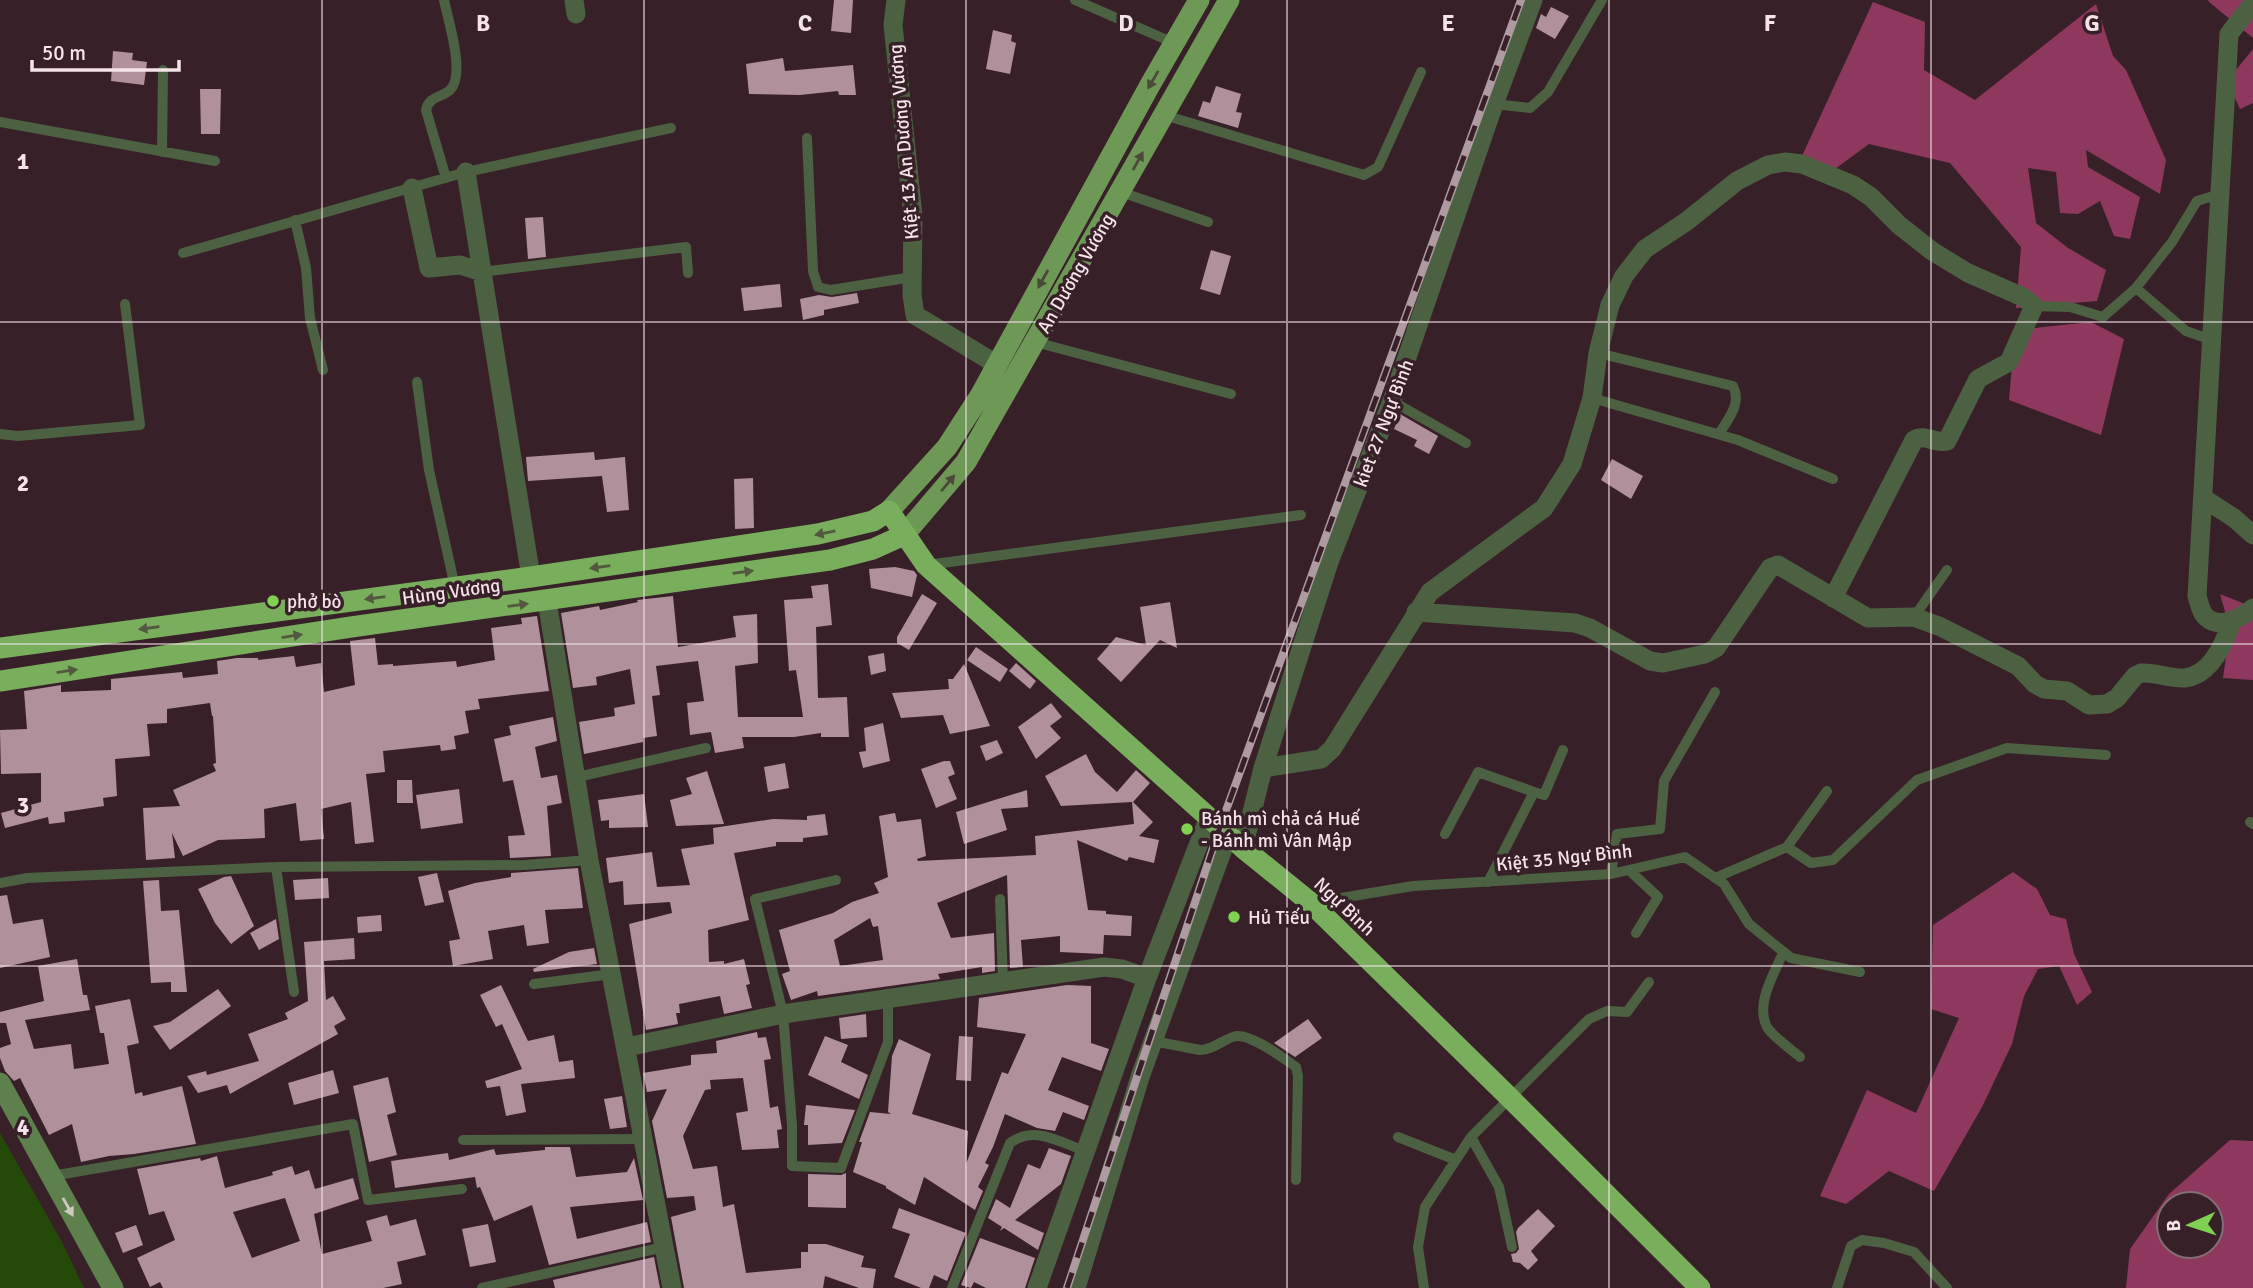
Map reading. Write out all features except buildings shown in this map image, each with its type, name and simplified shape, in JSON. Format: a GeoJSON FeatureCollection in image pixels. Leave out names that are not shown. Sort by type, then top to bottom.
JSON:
{"type":"FeatureCollection","features":[{"type":"Feature","properties":{"kind":"highway","name":"Hùng Vương"},"geometry":{"type":"LineString","coordinates":[[0,648],[531,577],[818,534],[873,522],[889,511]]}},
{"type":"Feature","properties":{"kind":"highway","name":"Ngự Bình"},"geometry":{"type":"LineString","coordinates":[[889,511],[926,565],[1236,842],[1311,903],[1700,1288]]}},
{"type":"Feature","properties":{"kind":"highway","name":"Hùng Vương"},"geometry":{"type":"LineString","coordinates":[[0,681],[351,627],[830,560],[873,549],[904,535]]}},
{"type":"Feature","properties":{"kind":"main road","name":"An Dương Vương"},"geometry":{"type":"LineString","coordinates":[[889,511],[947,447],[980,396],[1199,0]]}},
{"type":"Feature","properties":{"kind":"main road","name":"An Dương Vương"},"geometry":{"type":"LineString","coordinates":[[904,535],[965,462],[1229,0]]}},
{"type":"Feature","properties":{"kind":"street","name":"Kiệt 13 An Dương Vương"},"geometry":{"type":"LineString","coordinates":[[896,0],[893,25],[913,216],[912,295],[915,315],[996,363]]}},
{"type":"Feature","properties":{"kind":"street","name":"kiet 27 Ngự Bình"},"geometry":{"type":"LineString","coordinates":[[1076,1288],[1153,1041],[1236,842],[1263,768],[1329,562],[1392,401],[1494,104],[1533,0]]}},
{"type":"Feature","properties":{"kind":"street"},"geometry":{"type":"LineString","coordinates":[[2253,3],[2229,34],[2197,596],[2204,616],[2216,622],[2232,621],[2253,608]]}},
{"type":"Feature","properties":{"kind":"street"},"geometry":{"type":"LineString","coordinates":[[1263,768],[1321,759],[1332,748],[1430,592],[1544,508],[1572,464],[1592,398],[1598,353],[1611,304],[1624,276],[1645,249],[1688,221],[1737,181],[1768,165],[1785,162],[1802,164],[1853,185],[1871,197],[1899,225],[1932,251],[1968,273],[2023,298],[2034,306],[2009,362],[1978,379],[1947,441],[1922,437],[1914,440],[1833,598]]}},
{"type":"Feature","properties":{"kind":"street"},"geometry":{"type":"LineString","coordinates":[[467,172],[531,577]]}},
{"type":"Feature","properties":{"kind":"street"},"geometry":{"type":"LineString","coordinates":[[412,188],[429,268],[460,265],[482,272]]}},
{"type":"Feature","properties":{"kind":"street"},"geometry":{"type":"LineString","coordinates":[[2203,498],[2234,518],[2253,535]]}},
{"type":"Feature","properties":{"kind":"street"},"geometry":{"type":"LineString","coordinates":[[1416,612],[1575,624],[1590,628],[1636,655],[1663,663],[1705,654],[1716,648],[1770,568],[1778,565],[1868,618],[1914,617],[1941,627],[2018,666],[2035,684],[2044,689],[2067,691],[2090,705],[2107,704],[2117,698],[2135,676],[2141,673],[2185,678],[2198,674],[2225,643],[2232,621]]}},
{"type":"Feature","properties":{"kind":"street"},"geometry":{"type":"LineString","coordinates":[[547,601],[589,860],[672,1288]]}},
{"type":"Feature","properties":{"kind":"street"},"geometry":{"type":"LineString","coordinates":[[1037,1288],[1147,978],[1209,817]]}},
{"type":"Feature","properties":{"kind":"street"},"geometry":{"type":"LineString","coordinates":[[627,1047],[783,1014],[1104,967],[1122,969],[1147,978]]}},
{"type":"Feature","properties":{"kind":"street"},"geometry":{"type":"LineString","coordinates":[[0,1083],[113,1288]]}},
{"type":"Feature","properties":{"kind":"lane"},"geometry":{"type":"LineString","coordinates":[[444,0],[457,74],[450,91],[431,100],[426,110],[446,178]]}},
{"type":"Feature","properties":{"kind":"lane"},"geometry":{"type":"LineString","coordinates":[[1075,0],[1174,43]]}},
{"type":"Feature","properties":{"kind":"lane"},"geometry":{"type":"LineString","coordinates":[[1494,104],[1530,108],[1548,92],[1602,0]]}},
{"type":"Feature","properties":{"kind":"lane"},"geometry":{"type":"LineString","coordinates":[[162,152],[163,70]]}},
{"type":"Feature","properties":{"kind":"lane"},"geometry":{"type":"LineString","coordinates":[[1164,115],[1364,174],[1378,167],[1422,72]]}},
{"type":"Feature","properties":{"kind":"lane"},"geometry":{"type":"LineString","coordinates":[[0,122],[215,161]]}},
{"type":"Feature","properties":{"kind":"lane"},"geometry":{"type":"LineString","coordinates":[[183,253],[467,172],[671,128]]}},
{"type":"Feature","properties":{"kind":"lane"},"geometry":{"type":"LineString","coordinates":[[807,138],[813,271],[818,287],[831,289],[912,277]]}},
{"type":"Feature","properties":{"kind":"lane"},"geometry":{"type":"LineString","coordinates":[[1121,192],[1208,222]]}},
{"type":"Feature","properties":{"kind":"lane"},"geometry":{"type":"LineString","coordinates":[[2034,306],[2070,307],[2103,317],[2136,288],[2172,242],[2197,201],[2220,194]]}},
{"type":"Feature","properties":{"kind":"lane"},"geometry":{"type":"LineString","coordinates":[[295,220],[306,268],[310,318],[323,370]]}},
{"type":"Feature","properties":{"kind":"lane"},"geometry":{"type":"LineString","coordinates":[[482,272],[686,247],[688,273]]}},
{"type":"Feature","properties":{"kind":"lane"},"geometry":{"type":"LineString","coordinates":[[2136,288],[2186,331],[2212,340]]}},
{"type":"Feature","properties":{"kind":"lane"},"geometry":{"type":"LineString","coordinates":[[0,434],[18,436],[140,425],[125,304]]}},
{"type":"Feature","properties":{"kind":"lane"},"geometry":{"type":"LineString","coordinates":[[1035,342],[1231,394]]}},
{"type":"Feature","properties":{"kind":"lane"},"geometry":{"type":"LineString","coordinates":[[1598,353],[1733,386],[1738,395],[1737,403],[1719,434]]}},
{"type":"Feature","properties":{"kind":"lane"},"geometry":{"type":"LineString","coordinates":[[417,382],[429,470],[456,587]]}},
{"type":"Feature","properties":{"kind":"lane"},"geometry":{"type":"LineString","coordinates":[[1592,398],[1738,440],[1833,479]]}},
{"type":"Feature","properties":{"kind":"lane"},"geometry":{"type":"LineString","coordinates":[[1392,401],[1466,443]]}},
{"type":"Feature","properties":{"kind":"lane"},"geometry":{"type":"LineString","coordinates":[[926,565],[1301,515]]}},
{"type":"Feature","properties":{"kind":"lane"},"geometry":{"type":"LineString","coordinates":[[1914,617],[1947,570]]}},
{"type":"Feature","properties":{"kind":"lane"},"geometry":{"type":"LineString","coordinates":[[1611,874],[1617,834],[1660,830],[1664,781],[1715,692]]}},
{"type":"Feature","properties":{"kind":"lane"},"geometry":{"type":"LineString","coordinates":[[1787,847],[1811,863],[1833,859],[1917,780],[2007,747],[2106,755]]}},
{"type":"Feature","properties":{"kind":"lane"},"geometry":{"type":"LineString","coordinates":[[577,777],[706,748]]}},
{"type":"Feature","properties":{"kind":"lane"},"geometry":{"type":"LineString","coordinates":[[1445,834],[1478,772],[1544,795],[1563,750]]}},
{"type":"Feature","properties":{"kind":"lane"},"geometry":{"type":"LineString","coordinates":[[1715,878],[1787,847],[1827,791]]}},
{"type":"Feature","properties":{"kind":"lane"},"geometry":{"type":"LineString","coordinates":[[1488,882],[1534,792]]}},
{"type":"Feature","properties":{"kind":"lane","name":"Kiệt 35 Ngự Bình"},"geometry":{"type":"LineString","coordinates":[[1311,903],[1413,886],[1611,874],[1685,857],[1724,884],[1749,925],[1783,953],[1791,958],[1860,972]]}},
{"type":"Feature","properties":{"kind":"lane"},"geometry":{"type":"LineString","coordinates":[[0,883],[27,878],[276,867],[471,866],[589,860]]}},
{"type":"Feature","properties":{"kind":"lane"},"geometry":{"type":"LineString","coordinates":[[276,867],[294,992]]}},
{"type":"Feature","properties":{"kind":"lane"},"geometry":{"type":"LineString","coordinates":[[1629,870],[1658,897],[1636,933]]}},
{"type":"Feature","properties":{"kind":"lane"},"geometry":{"type":"LineString","coordinates":[[836,880],[755,899],[783,1014],[792,1125],[792,1166],[841,1168],[888,1042],[888,997]]}},
{"type":"Feature","properties":{"kind":"lane"},"geometry":{"type":"LineString","coordinates":[[1000,899],[1003,981]]}},
{"type":"Feature","properties":{"kind":"lane"},"geometry":{"type":"LineString","coordinates":[[1783,953],[1768,987],[1763,1007],[1767,1027],[1800,1057]]}},
{"type":"Feature","properties":{"kind":"lane"},"geometry":{"type":"LineString","coordinates":[[534,984],[612,974]]}},
{"type":"Feature","properties":{"kind":"lane"},"geometry":{"type":"LineString","coordinates":[[1424,1288],[1418,1247],[1425,1207],[1471,1137],[1589,1019],[1607,1012],[1627,1012],[1649,982]]}},
{"type":"Feature","properties":{"kind":"lane"},"geometry":{"type":"LineString","coordinates":[[1153,1041],[1207,1050],[1236,1036],[1248,1037],[1296,1067],[1296,1180]]}},
{"type":"Feature","properties":{"kind":"lane"},"geometry":{"type":"LineString","coordinates":[[51,1177],[353,1124],[368,1200],[462,1189]]}},
{"type":"Feature","properties":{"kind":"lane"},"geometry":{"type":"LineString","coordinates":[[953,1288],[1010,1143],[1022,1135],[1037,1134],[1085,1151]]}},
{"type":"Feature","properties":{"kind":"lane"},"geometry":{"type":"LineString","coordinates":[[1398,1137],[1456,1160]]}},
{"type":"Feature","properties":{"kind":"lane"},"geometry":{"type":"LineString","coordinates":[[1471,1137],[1500,1187],[1512,1247]]}},
{"type":"Feature","properties":{"kind":"lane"},"geometry":{"type":"LineString","coordinates":[[463,1140],[644,1139]]}},
{"type":"Feature","properties":{"kind":"lane"},"geometry":{"type":"LineString","coordinates":[[1837,1288],[1851,1246],[1861,1240],[1884,1243],[1913,1252],[1947,1288]]}},
{"type":"Feature","properties":{"kind":"lane"},"geometry":{"type":"LineString","coordinates":[[482,1288],[665,1247]]}},
{"type":"Feature","properties":{"kind":"shaded area"},"geometry":{"type":"Polygon","coordinates":[[[2208,0],[2253,0],[2253,38],[2209,2],[2208,0]]]}},
{"type":"Feature","properties":{"kind":"shaded area"},"geometry":{"type":"Polygon","coordinates":[[[1873,2],[1925,22],[1924,70],[1975,100],[2096,4],[2113,56],[2126,70],[2166,160],[2160,194],[2086,150],[2088,167],[2140,197],[2130,239],[2114,236],[2100,201],[2078,214],[2060,213],[2056,172],[2028,168],[2036,223],[2068,248],[2106,270],[2097,301],[2016,308],[2021,247],[1950,163],[1869,144],[1835,169],[1802,156],[1873,2]]]}},
{"type":"Feature","properties":{"kind":"shaded area"},"geometry":{"type":"Polygon","coordinates":[[[2253,49],[2253,103],[2240,109],[2227,81],[2253,49]]]}},
{"type":"Feature","properties":{"kind":"shaded area"},"geometry":{"type":"Polygon","coordinates":[[[2091,322],[2124,339],[2101,435],[2009,400],[2015,330],[2091,322]]]}},
{"type":"Feature","properties":{"kind":"shaded area"},"geometry":{"type":"Polygon","coordinates":[[[2220,594],[2245,604],[2253,599],[2253,680],[2223,678],[2230,629],[2220,594]]]}},
{"type":"Feature","properties":{"kind":"shaded area"},"geometry":{"type":"Polygon","coordinates":[[[2013,872],[2037,889],[2050,915],[2066,919],[2074,954],[2092,992],[2077,1005],[2059,966],[2038,969],[2024,996],[2012,1044],[1982,1107],[1934,1191],[1889,1171],[1846,1204],[1820,1196],[1867,1090],[1916,1113],[1959,1018],[1931,1009],[1933,925],[2013,872]]]}},
{"type":"Feature","properties":{"kind":"shaded area"},"geometry":{"type":"Polygon","coordinates":[[[0,1133],[62,1242],[84,1288],[0,1288],[0,1133]]]}},
{"type":"Feature","properties":{"kind":"shaded area"},"geometry":{"type":"Polygon","coordinates":[[[2230,1140],[2253,1141],[2253,1288],[2126,1288],[2130,1249],[2155,1214],[2155,1260],[2225,1260],[2225,1190],[2174,1190],[2230,1140]]]}},
{"type":"Feature","properties":{"kind":"railway"},"geometry":{"type":"LineString","coordinates":[[1067,1288],[1220,827],[1521,0]]}},
{"type":"Feature","properties":{"kind":"place","name":"phở bò"},"geometry":{"type":"Point","coordinates":[273,601]}},
{"type":"Feature","properties":{"kind":"place","name":"Bánh mì chả cá Huế - Bánh mì Vân Mập"},"geometry":{"type":"Point","coordinates":[1187,829]}},
{"type":"Feature","properties":{"kind":"place","name":"Hủ Tiếu"},"geometry":{"type":"Point","coordinates":[1234,917]}}]}
